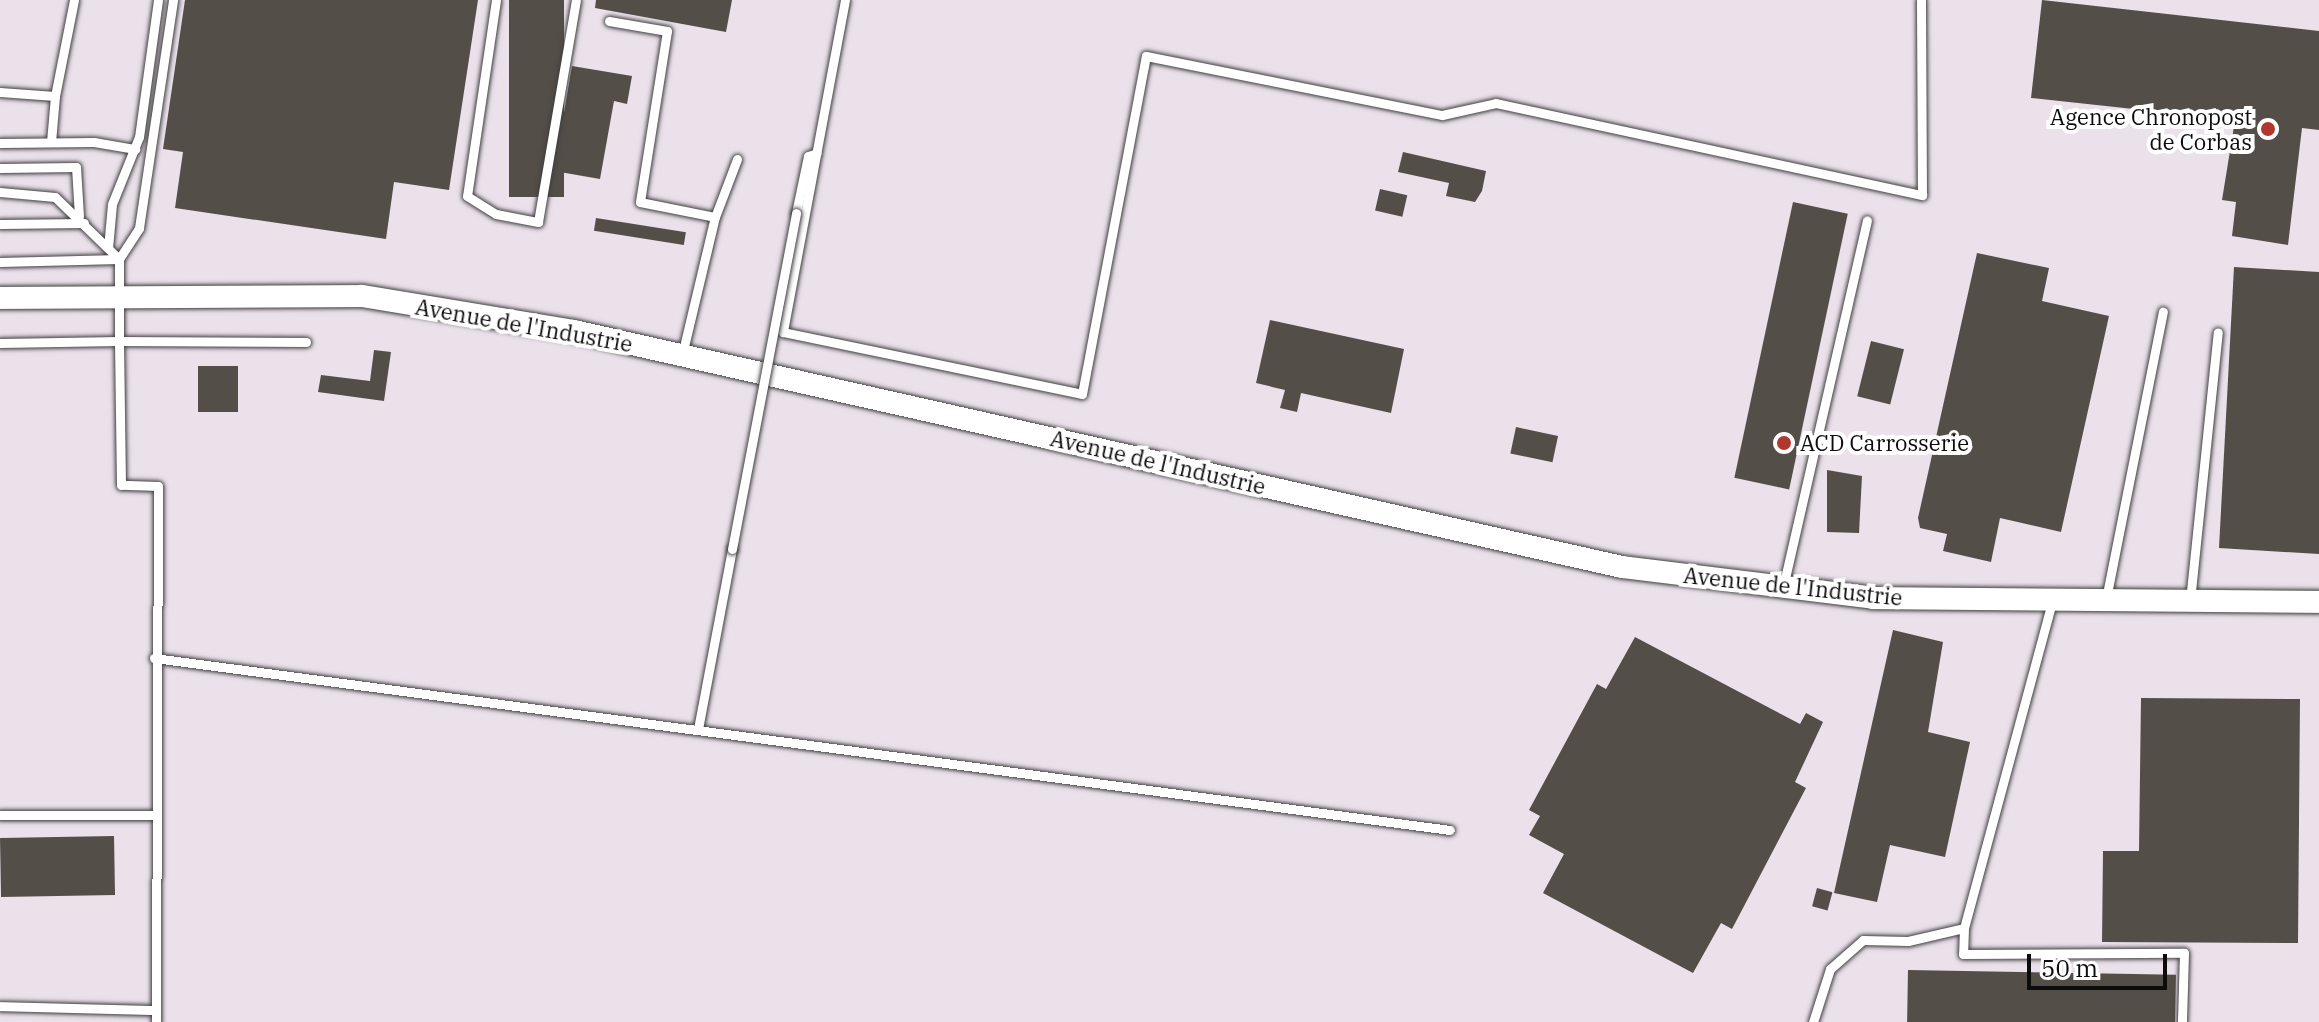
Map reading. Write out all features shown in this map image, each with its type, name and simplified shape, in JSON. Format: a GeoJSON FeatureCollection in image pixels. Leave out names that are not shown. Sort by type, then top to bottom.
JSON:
{"type":"FeatureCollection","features":[{"type":"Feature","properties":{"kind":"street","name":"Avenue de l'Industrie"},"geometry":{"type":"LineString","coordinates":[[0,298],[362,296],[682,355],[1622,567],[1873,598],[2190,604],[2319,602]]}},
{"type":"Feature","properties":{"kind":"lane"},"geometry":{"type":"LineString","coordinates":[[51,142],[55,96],[74,0]]}},
{"type":"Feature","properties":{"kind":"lane"},"geometry":{"type":"LineString","coordinates":[[108,248],[112,204],[135,149],[158,0]]}},
{"type":"Feature","properties":{"kind":"lane"},"geometry":{"type":"LineString","coordinates":[[156,1022],[154,658],[158,486],[121,485],[119,259],[139,228],[173,0]]}},
{"type":"Feature","properties":{"kind":"lane"},"geometry":{"type":"LineString","coordinates":[[496,0],[467,196],[496,214],[538,222],[576,0]]}},
{"type":"Feature","properties":{"kind":"lane"},"geometry":{"type":"LineString","coordinates":[[845,0],[783,332],[1082,394],[1146,56],[1442,115],[1496,103],[1922,195],[1921,0]]}},
{"type":"Feature","properties":{"kind":"lane"},"geometry":{"type":"LineString","coordinates":[[609,21],[667,31],[640,202],[715,217]]}},
{"type":"Feature","properties":{"kind":"lane"},"geometry":{"type":"LineString","coordinates":[[0,92],[55,96]]}},
{"type":"Feature","properties":{"kind":"lane"},"geometry":{"type":"LineString","coordinates":[[0,143],[51,142],[135,149]]}},
{"type":"Feature","properties":{"kind":"lane"},"geometry":{"type":"LineString","coordinates":[[698,729],[796,213],[808,156],[817,153]]}},
{"type":"Feature","properties":{"kind":"lane"},"geometry":{"type":"LineString","coordinates":[[682,355],[715,217],[737,159]]}},
{"type":"Feature","properties":{"kind":"lane"},"geometry":{"type":"LineString","coordinates":[[0,168],[76,167],[82,220]]}},
{"type":"Feature","properties":{"kind":"lane"},"geometry":{"type":"LineString","coordinates":[[0,192],[55,197],[119,259]]}},
{"type":"Feature","properties":{"kind":"lane"},"geometry":{"type":"LineString","coordinates":[[0,224],[82,220]]}},
{"type":"Feature","properties":{"kind":"lane"},"geometry":{"type":"LineString","coordinates":[[1783,587],[1867,221]]}},
{"type":"Feature","properties":{"kind":"lane"},"geometry":{"type":"LineString","coordinates":[[0,262],[119,259]]}},
{"type":"Feature","properties":{"kind":"lane"},"geometry":{"type":"LineString","coordinates":[[2105,602],[2163,312]]}},
{"type":"Feature","properties":{"kind":"lane"},"geometry":{"type":"LineString","coordinates":[[2190,604],[2218,332]]}},
{"type":"Feature","properties":{"kind":"lane"},"geometry":{"type":"LineString","coordinates":[[0,343],[306,342]]}},
{"type":"Feature","properties":{"kind":"lane"},"geometry":{"type":"LineString","coordinates":[[2052,601],[1964,928],[1963,954],[2184,953],[2182,1022]]}},
{"type":"Feature","properties":{"kind":"lane"},"geometry":{"type":"LineString","coordinates":[[154,658],[1450,830]]}},
{"type":"Feature","properties":{"kind":"lane"},"geometry":{"type":"LineString","coordinates":[[0,815],[155,815]]}},
{"type":"Feature","properties":{"kind":"lane"},"geometry":{"type":"LineString","coordinates":[[1813,1022],[1830,969],[1863,940],[1908,941],[1964,928]]}},
{"type":"Feature","properties":{"kind":"lane"},"geometry":{"type":"LineString","coordinates":[[0,1006],[156,1010]]}},
{"type":"Feature","properties":{"kind":"shaded area"},"geometry":{"type":"Polygon","coordinates":[[[0,0],[2319,0],[2319,1022],[0,1022],[0,0]]]}},
{"type":"Feature","properties":{"kind":"building"},"geometry":{"type":"Polygon","coordinates":[[[185,0],[478,0],[449,190],[394,182],[386,239],[175,208],[183,152],[163,149],[185,0]]]}},
{"type":"Feature","properties":{"kind":"building"},"geometry":{"type":"Polygon","coordinates":[[[509,0],[564,0],[564,197],[509,197],[509,0]]]}},
{"type":"Feature","properties":{"kind":"building"},"geometry":{"type":"Polygon","coordinates":[[[596,0],[732,0],[726,32],[595,8],[596,0]]]}},
{"type":"Feature","properties":{"kind":"building","name":"Agence Chronopost de Corbas"},"geometry":{"type":"Polygon","coordinates":[[[2042,0],[2319,31],[2319,130],[2302,128],[2288,245],[2232,236],[2236,202],[2222,200],[2235,120],[2031,98],[2042,0]]]}},
{"type":"Feature","properties":{"kind":"building"},"geometry":{"type":"Polygon","coordinates":[[[572,66],[632,76],[627,104],[614,101],[600,179],[554,171],[572,66]]]}},
{"type":"Feature","properties":{"kind":"building"},"geometry":{"type":"Polygon","coordinates":[[[1403,152],[1486,171],[1482,191],[1475,202],[1446,196],[1449,183],[1398,172],[1403,152]]]}},
{"type":"Feature","properties":{"kind":"building"},"geometry":{"type":"Polygon","coordinates":[[[1380,189],[1407,195],[1402,217],[1375,210],[1380,189]]]}},
{"type":"Feature","properties":{"kind":"building"},"geometry":{"type":"Polygon","coordinates":[[[1793,202],[1848,214],[1789,489],[1734,478],[1793,202]]]}},
{"type":"Feature","properties":{"kind":"building"},"geometry":{"type":"Polygon","coordinates":[[[596,218],[686,232],[684,245],[594,231],[596,218]]]}},
{"type":"Feature","properties":{"kind":"building"},"geometry":{"type":"Polygon","coordinates":[[[1977,253],[2049,268],[2042,301],[2109,316],[2061,532],[2000,518],[1991,562],[1943,551],[1947,534],[1920,528],[1918,518],[1977,253]]]}},
{"type":"Feature","properties":{"kind":"building"},"geometry":{"type":"Polygon","coordinates":[[[2234,267],[2319,272],[2319,554],[2219,548],[2234,267]]]}},
{"type":"Feature","properties":{"kind":"building"},"geometry":{"type":"Polygon","coordinates":[[[1270,320],[1404,349],[1391,413],[1301,393],[1297,412],[1280,408],[1285,390],[1256,383],[1270,320]]]}},
{"type":"Feature","properties":{"kind":"building"},"geometry":{"type":"Polygon","coordinates":[[[1871,341],[1904,349],[1890,405],[1857,396],[1871,341]]]}},
{"type":"Feature","properties":{"kind":"building"},"geometry":{"type":"Polygon","coordinates":[[[374,350],[391,352],[384,401],[318,392],[321,375],[370,381],[374,350]]]}},
{"type":"Feature","properties":{"kind":"building"},"geometry":{"type":"Polygon","coordinates":[[[198,366],[238,366],[238,412],[198,412],[198,366]]]}},
{"type":"Feature","properties":{"kind":"building"},"geometry":{"type":"Polygon","coordinates":[[[1516,427],[1558,436],[1552,462],[1510,453],[1516,427]]]}},
{"type":"Feature","properties":{"kind":"building"},"geometry":{"type":"Polygon","coordinates":[[[1827,470],[1862,476],[1859,533],[1827,532],[1827,470]]]}},
{"type":"Feature","properties":{"kind":"building"},"geometry":{"type":"Polygon","coordinates":[[[1893,630],[1943,642],[1928,732],[1970,742],[1945,857],[1890,845],[1877,902],[1834,893],[1893,630]]]}},
{"type":"Feature","properties":{"kind":"building"},"geometry":{"type":"Polygon","coordinates":[[[1635,637],[1800,724],[1806,713],[1823,722],[1795,782],[1806,788],[1732,929],[1721,923],[1693,973],[1543,893],[1564,854],[1529,835],[1540,816],[1529,810],[1597,684],[1606,689],[1635,637]]]}},
{"type":"Feature","properties":{"kind":"building"},"geometry":{"type":"Polygon","coordinates":[[[2141,698],[2300,699],[2298,943],[2102,942],[2103,851],[2139,851],[2141,698]]]}},
{"type":"Feature","properties":{"kind":"building"},"geometry":{"type":"Polygon","coordinates":[[[114,836],[115,895],[1,897],[0,838],[114,836]]]}},
{"type":"Feature","properties":{"kind":"building"},"geometry":{"type":"Polygon","coordinates":[[[1817,888],[1832,892],[1828,910],[1812,906],[1817,888]]]}},
{"type":"Feature","properties":{"kind":"building"},"geometry":{"type":"Polygon","coordinates":[[[1908,970],[2176,975],[2175,1022],[1907,1022],[1908,970]]]}},
{"type":"Feature","properties":{"kind":"place","name":"Agence Chronopost de Corbas"},"geometry":{"type":"Point","coordinates":[2268,129]}},
{"type":"Feature","properties":{"kind":"place","name":"ACD Carrosserie"},"geometry":{"type":"Point","coordinates":[1784,443]}}]}
